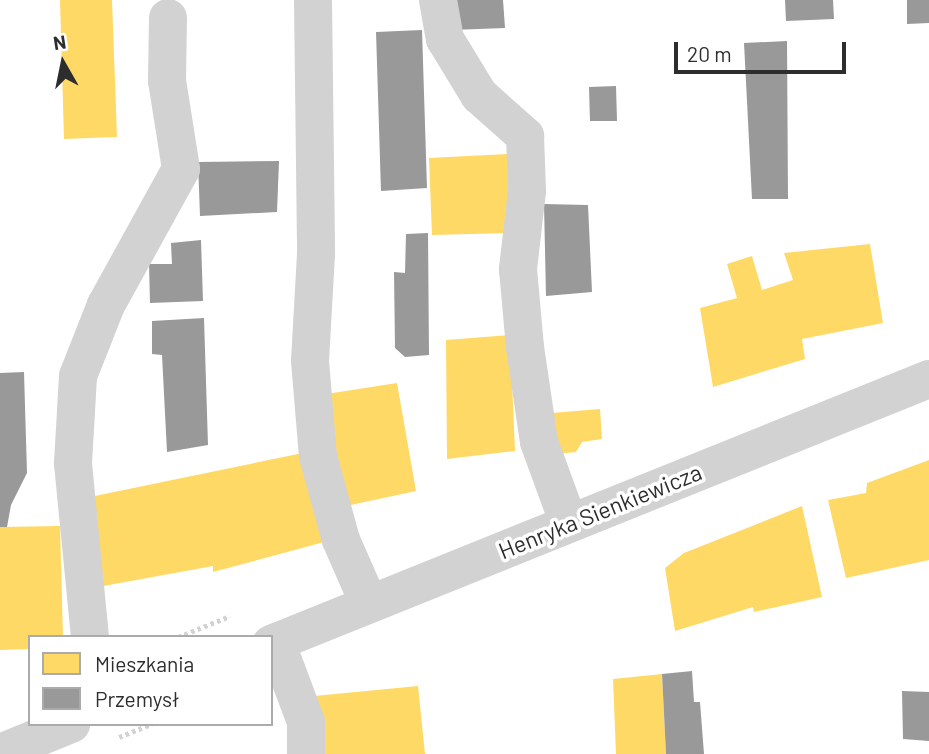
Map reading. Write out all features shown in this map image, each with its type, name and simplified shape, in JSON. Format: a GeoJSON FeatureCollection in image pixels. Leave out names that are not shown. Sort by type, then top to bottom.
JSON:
{"type":"FeatureCollection","features":[{"type":"Feature","properties":{"kind":"street"},"geometry":{"type":"LineString","coordinates":[[313,0],[316,241],[310,361],[318,456],[341,540],[369,604]]}},
{"type":"Feature","properties":{"kind":"street"},"geometry":{"type":"LineString","coordinates":[[438,0],[445,39],[479,95],[525,136],[527,191],[518,269],[525,347],[539,442],[569,524]]}},
{"type":"Feature","properties":{"kind":"street"},"geometry":{"type":"LineString","coordinates":[[90,635],[74,463],[78,376],[106,305],[181,169],[167,80],[168,18]]}},
{"type":"Feature","properties":{"kind":"street","name":"Henryka Sienkiewicza"},"geometry":{"type":"LineString","coordinates":[[274,643],[929,379]]}},
{"type":"Feature","properties":{"kind":"street"},"geometry":{"type":"LineString","coordinates":[[274,643],[306,722],[306,754]]}},
{"type":"Feature","properties":{"kind":"street"},"geometry":{"type":"LineString","coordinates":[[0,753],[66,726]]}},
{"type":"Feature","properties":{"kind":"building: Mieszkania"},"geometry":{"type":"Polygon","coordinates":[[[60,0],[112,0],[117,137],[64,139],[60,0]]]}},
{"type":"Feature","properties":{"kind":"building: Mieszkania"},"geometry":{"type":"Polygon","coordinates":[[[507,154],[511,233],[432,235],[429,158],[507,154]]]}},
{"type":"Feature","properties":{"kind":"building: Mieszkania"},"geometry":{"type":"Polygon","coordinates":[[[870,244],[883,323],[802,339],[805,359],[713,387],[700,308],[737,298],[727,264],[752,256],[762,290],[793,280],[784,253],[870,244]]]}},
{"type":"Feature","properties":{"kind":"building: Mieszkania"},"geometry":{"type":"Polygon","coordinates":[[[510,335],[515,451],[447,459],[446,340],[510,335]]]}},
{"type":"Feature","properties":{"kind":"building: Mieszkania"},"geometry":{"type":"Polygon","coordinates":[[[397,383],[416,491],[346,506],[326,394],[397,383]]]}},
{"type":"Feature","properties":{"kind":"building: Mieszkania"},"geometry":{"type":"Polygon","coordinates":[[[600,409],[602,439],[582,442],[576,452],[557,454],[552,413],[600,409]]]}},
{"type":"Feature","properties":{"kind":"building: Mieszkania"},"geometry":{"type":"Polygon","coordinates":[[[303,453],[324,542],[213,572],[213,566],[98,587],[85,498],[303,453]]]}},
{"type":"Feature","properties":{"kind":"building: Mieszkania"},"geometry":{"type":"Polygon","coordinates":[[[929,460],[929,560],[846,578],[828,500],[866,493],[867,483],[929,460]]]}},
{"type":"Feature","properties":{"kind":"building: Mieszkania"},"geometry":{"type":"Polygon","coordinates":[[[802,506],[822,597],[754,612],[753,607],[675,631],[665,568],[684,553],[802,506]]]}},
{"type":"Feature","properties":{"kind":"building: Mieszkania"},"geometry":{"type":"Polygon","coordinates":[[[60,526],[63,635],[28,635],[28,649],[0,650],[0,527],[60,526]]]}},
{"type":"Feature","properties":{"kind":"building: Mieszkania"},"geometry":{"type":"Polygon","coordinates":[[[662,674],[666,754],[616,754],[613,679],[662,674]]]}},
{"type":"Feature","properties":{"kind":"building: Mieszkania"},"geometry":{"type":"Polygon","coordinates":[[[418,686],[425,754],[319,754],[314,696],[418,686]]]}},
{"type":"Feature","properties":{"kind":"building: Przemysł"},"geometry":{"type":"Polygon","coordinates":[[[449,0],[503,0],[505,28],[452,30],[449,0]]]}},
{"type":"Feature","properties":{"kind":"building: Przemysł"},"geometry":{"type":"Polygon","coordinates":[[[785,0],[833,0],[834,19],[786,21],[785,0]]]}},
{"type":"Feature","properties":{"kind":"building: Przemysł"},"geometry":{"type":"Polygon","coordinates":[[[907,0],[929,0],[929,23],[907,24],[907,0]]]}},
{"type":"Feature","properties":{"kind":"building: Przemysł"},"geometry":{"type":"Polygon","coordinates":[[[422,30],[427,188],[381,191],[376,32],[422,30]]]}},
{"type":"Feature","properties":{"kind":"building: Przemysł"},"geometry":{"type":"Polygon","coordinates":[[[787,41],[788,199],[752,199],[744,43],[787,41]]]}},
{"type":"Feature","properties":{"kind":"building: Przemysł"},"geometry":{"type":"Polygon","coordinates":[[[616,86],[617,121],[590,121],[589,87],[616,86]]]}},
{"type":"Feature","properties":{"kind":"building: Przemysł"},"geometry":{"type":"Polygon","coordinates":[[[279,161],[277,212],[200,216],[198,162],[279,161]]]}},
{"type":"Feature","properties":{"kind":"building: Przemysł"},"geometry":{"type":"Polygon","coordinates":[[[544,204],[588,205],[592,292],[546,296],[544,204]]]}},
{"type":"Feature","properties":{"kind":"building: Przemysł"},"geometry":{"type":"Polygon","coordinates":[[[428,233],[429,355],[405,357],[395,348],[394,272],[405,273],[406,234],[428,233]]]}},
{"type":"Feature","properties":{"kind":"building: Przemysł"},"geometry":{"type":"Polygon","coordinates":[[[201,240],[203,301],[150,303],[149,264],[172,264],[171,243],[201,240]]]}},
{"type":"Feature","properties":{"kind":"building: Przemysł"},"geometry":{"type":"Polygon","coordinates":[[[204,318],[208,445],[167,452],[162,355],[152,354],[152,321],[204,318]]]}},
{"type":"Feature","properties":{"kind":"building: Przemysł"},"geometry":{"type":"Polygon","coordinates":[[[24,372],[27,473],[11,505],[7,527],[0,527],[0,373],[24,372]]]}},
{"type":"Feature","properties":{"kind":"building: Przemysł"},"geometry":{"type":"Polygon","coordinates":[[[692,671],[694,702],[700,702],[704,754],[666,754],[662,674],[692,671]]]}},
{"type":"Feature","properties":{"kind":"building: Przemysł"},"geometry":{"type":"Polygon","coordinates":[[[902,691],[929,692],[929,741],[903,739],[902,691]]]}}]}
